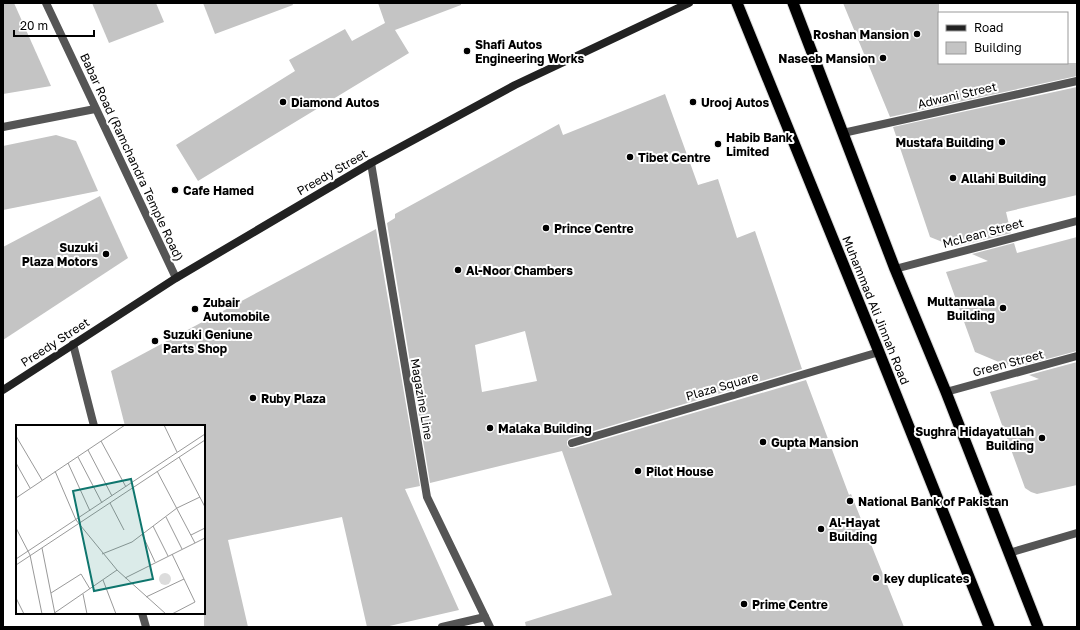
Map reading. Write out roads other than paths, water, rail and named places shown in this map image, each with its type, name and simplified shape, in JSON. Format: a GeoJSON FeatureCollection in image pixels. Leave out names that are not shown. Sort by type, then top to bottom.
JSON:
{"type":"FeatureCollection","features":[{"type":"Feature","properties":{"kind":"highway","name":"Muhammad Ali Jinnah Road"},"geometry":{"type":"LineString","coordinates":[[737,3],[989,627]]}},
{"type":"Feature","properties":{"kind":"highway"},"geometry":{"type":"LineString","coordinates":[[793,3],[895,269],[946,392],[1038,627]]}},
{"type":"Feature","properties":{"kind":"main road","name":"Preedy Street"},"geometry":{"type":"LineString","coordinates":[[3,390],[176,278],[371,163],[515,85],[689,3]]}},
{"type":"Feature","properties":{"kind":"street","name":"Babar Road (Ramchandra Temple Road)"},"geometry":{"type":"LineString","coordinates":[[46,3],[176,278]]}},
{"type":"Feature","properties":{"kind":"street","name":"Adwani Street"},"geometry":{"type":"LineString","coordinates":[[843,133],[1077,81]]}},
{"type":"Feature","properties":{"kind":"street"},"geometry":{"type":"LineString","coordinates":[[3,127],[95,109]]}},
{"type":"Feature","properties":{"kind":"street","name":"Magazine Line"},"geometry":{"type":"LineString","coordinates":[[371,163],[427,498],[490,627]]}},
{"type":"Feature","properties":{"kind":"street","name":"McLean Street"},"geometry":{"type":"LineString","coordinates":[[895,269],[1077,221]]}},
{"type":"Feature","properties":{"kind":"street"},"geometry":{"type":"LineString","coordinates":[[73,344],[94,425]]}},
{"type":"Feature","properties":{"kind":"street","name":"Plaza Square"},"geometry":{"type":"LineString","coordinates":[[572,443],[879,352]]}},
{"type":"Feature","properties":{"kind":"street","name":"Green Street"},"geometry":{"type":"LineString","coordinates":[[946,392],[1077,356]]}},
{"type":"Feature","properties":{"kind":"street"},"geometry":{"type":"LineString","coordinates":[[1009,553],[1077,533]]}},
{"type":"Feature","properties":{"kind":"street"},"geometry":{"type":"LineString","coordinates":[[142,614],[146,627]]}},
{"type":"Feature","properties":{"kind":"street"},"geometry":{"type":"LineString","coordinates":[[442,627],[485,617]]}},
{"type":"Feature","properties":{"kind":"place","name":"Roshan Mansion"},"geometry":{"type":"Point","coordinates":[917,34]}},
{"type":"Feature","properties":{"kind":"place","name":"Shafi Autos Engineering Works"},"geometry":{"type":"Point","coordinates":[467,51]}},
{"type":"Feature","properties":{"kind":"place","name":"Naseeb Mansion"},"geometry":{"type":"Point","coordinates":[883,58]}},
{"type":"Feature","properties":{"kind":"place","name":"Diamond Autos"},"geometry":{"type":"Point","coordinates":[283,102]}},
{"type":"Feature","properties":{"kind":"place","name":"Urooj Autos"},"geometry":{"type":"Point","coordinates":[693,102]}},
{"type":"Feature","properties":{"kind":"place","name":"Mustafa Building"},"geometry":{"type":"Point","coordinates":[1002,142]}},
{"type":"Feature","properties":{"kind":"place","name":"Habib Bank Limited"},"geometry":{"type":"Point","coordinates":[718,144]}},
{"type":"Feature","properties":{"kind":"place","name":"Tibet Centre"},"geometry":{"type":"Point","coordinates":[630,157]}},
{"type":"Feature","properties":{"kind":"place","name":"Allahi Building"},"geometry":{"type":"Point","coordinates":[953,178]}},
{"type":"Feature","properties":{"kind":"place","name":"Cafe Hamed"},"geometry":{"type":"Point","coordinates":[175,190]}},
{"type":"Feature","properties":{"kind":"place","name":"Prince Centre"},"geometry":{"type":"Point","coordinates":[546,228]}},
{"type":"Feature","properties":{"kind":"place","name":"Suzuki Plaza Motors"},"geometry":{"type":"Point","coordinates":[106,254]}},
{"type":"Feature","properties":{"kind":"place","name":"Al-Noor Chambers"},"geometry":{"type":"Point","coordinates":[458,270]}},
{"type":"Feature","properties":{"kind":"place","name":"Multanwala Building"},"geometry":{"type":"Point","coordinates":[1003,308]}},
{"type":"Feature","properties":{"kind":"place","name":"Zubair Automobile"},"geometry":{"type":"Point","coordinates":[195,309]}},
{"type":"Feature","properties":{"kind":"place","name":"Suzuki Geniune Parts Shop"},"geometry":{"type":"Point","coordinates":[155,341]}},
{"type":"Feature","properties":{"kind":"place","name":"Ruby Plaza"},"geometry":{"type":"Point","coordinates":[253,398]}},
{"type":"Feature","properties":{"kind":"place","name":"Malaka Building"},"geometry":{"type":"Point","coordinates":[490,428]}},
{"type":"Feature","properties":{"kind":"place","name":"Sughra Hidayatullah Building"},"geometry":{"type":"Point","coordinates":[1042,438]}},
{"type":"Feature","properties":{"kind":"place","name":"Gupta Mansion"},"geometry":{"type":"Point","coordinates":[763,442]}},
{"type":"Feature","properties":{"kind":"place","name":"Pilot House"},"geometry":{"type":"Point","coordinates":[638,471]}},
{"type":"Feature","properties":{"kind":"place","name":"National Bank of Pakistan"},"geometry":{"type":"Point","coordinates":[850,501]}},
{"type":"Feature","properties":{"kind":"place","name":"Al-Hayat Building"},"geometry":{"type":"Point","coordinates":[821,529]}},
{"type":"Feature","properties":{"kind":"place","name":"key duplicates"},"geometry":{"type":"Point","coordinates":[876,578]}},
{"type":"Feature","properties":{"kind":"place","name":"Prime Centre"},"geometry":{"type":"Point","coordinates":[744,604]}}]}
